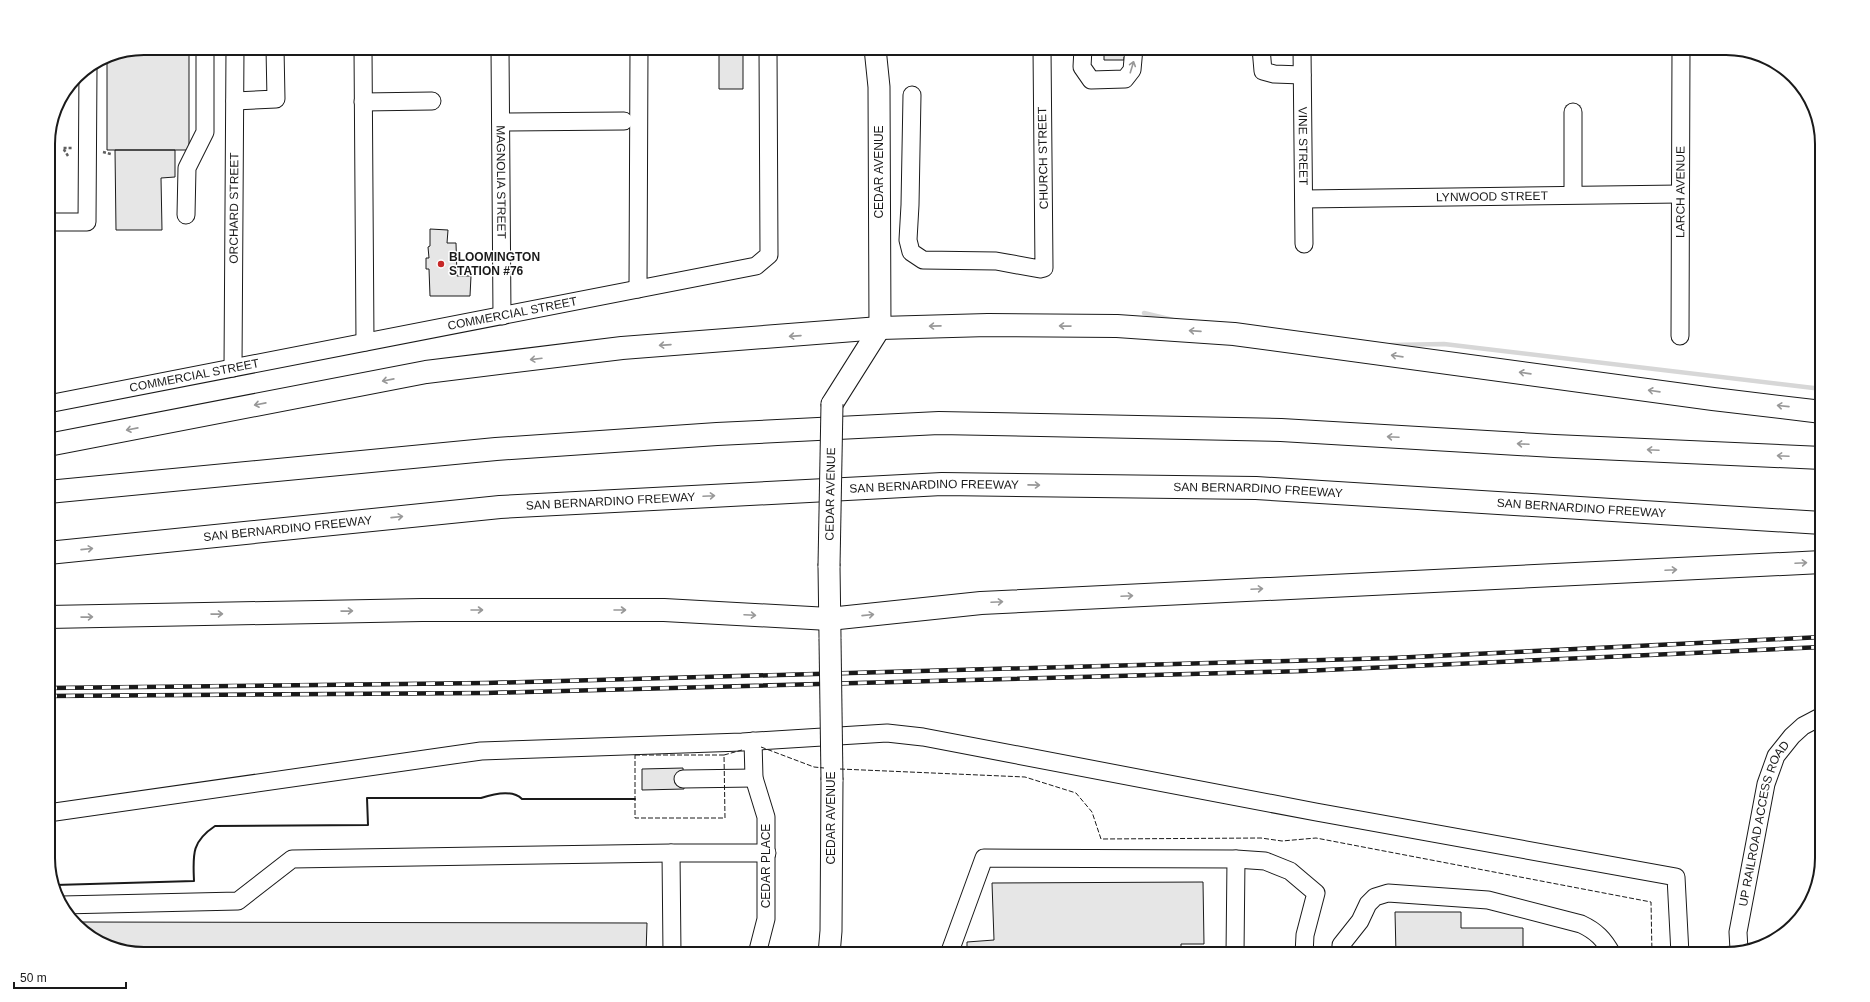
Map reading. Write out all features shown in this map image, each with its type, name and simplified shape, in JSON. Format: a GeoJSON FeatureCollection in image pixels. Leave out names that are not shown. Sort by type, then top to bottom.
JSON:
{"type":"FeatureCollection","features":[{"type":"Feature","properties":{"kind":"highway"},"geometry":{"type":"LineString","coordinates":[[55,444],[426,372],[622,348],[880,328],[988,325],[1116,326],[1234,334],[1706,398],[1815,411]]}},
{"type":"Feature","properties":{"kind":"highway"},"geometry":{"type":"LineString","coordinates":[[55,491],[496,449],[717,434],[939,424],[1282,430],[1554,446],[1815,458]]}},
{"type":"Feature","properties":{"kind":"highway","name":"SAN BERNARDINO FREEWAY"},"geometry":{"type":"LineString","coordinates":[[55,552],[500,506],[942,484],[1256,488],[1815,523]]}},
{"type":"Feature","properties":{"kind":"highway"},"geometry":{"type":"LineString","coordinates":[[55,617],[422,610],[664,610],[830,629],[981,603],[1815,562]]}},
{"type":"Feature","properties":{"kind":"main road","name":"CEDAR AVENUE"},"geometry":{"type":"LineString","coordinates":[[830,947],[832,780],[828,566],[832,404],[880,328],[879,87],[876,55]]}},
{"type":"Feature","properties":{"kind":"street"},"geometry":{"type":"LineString","coordinates":[[186,215],[187,168],[205,132],[205,55]]}},
{"type":"Feature","properties":{"kind":"street","name":"ORCHARD STREET"},"geometry":{"type":"LineString","coordinates":[[233,368],[235,55]]}},
{"type":"Feature","properties":{"kind":"street"},"geometry":{"type":"LineString","coordinates":[[235,101],[276,99],[275,55]]}},
{"type":"Feature","properties":{"kind":"street"},"geometry":{"type":"LineString","coordinates":[[363,55],[365,342]]}},
{"type":"Feature","properties":{"kind":"street","name":"MAGNOLIA STREET"},"geometry":{"type":"LineString","coordinates":[[500,55],[502,316]]}},
{"type":"Feature","properties":{"kind":"street"},"geometry":{"type":"LineString","coordinates":[[638,289],[639,55]]}},
{"type":"Feature","properties":{"kind":"street","name":"COMMERCIAL STREET"},"geometry":{"type":"LineString","coordinates":[[55,403],[756,266],[769,255],[768,55]]}},
{"type":"Feature","properties":{"kind":"street","name":"CHURCH STREET"},"geometry":{"type":"LineString","coordinates":[[912,95],[908,240],[911,252],[923,260],[996,261],[1040,269],[1044,268],[1042,55]]}},
{"type":"Feature","properties":{"kind":"street"},"geometry":{"type":"LineString","coordinates":[[1083,55],[1082,67],[1091,80],[1125,79],[1132,70],[1133,55]]}},
{"type":"Feature","properties":{"kind":"street"},"geometry":{"type":"LineString","coordinates":[[1262,55],[1263,71],[1274,74],[1302,75]]}},
{"type":"Feature","properties":{"kind":"street","name":"VINE STREET"},"geometry":{"type":"LineString","coordinates":[[1302,55],[1304,244]]}},
{"type":"Feature","properties":{"kind":"street","name":"LARCH AVENUE"},"geometry":{"type":"LineString","coordinates":[[1680,336],[1681,55]]}},
{"type":"Feature","properties":{"kind":"street"},"geometry":{"type":"LineString","coordinates":[[55,222],[87,222],[88,75]]}},
{"type":"Feature","properties":{"kind":"street"},"geometry":{"type":"LineString","coordinates":[[363,102],[432,101]]}},
{"type":"Feature","properties":{"kind":"street"},"geometry":{"type":"LineString","coordinates":[[1573,112],[1573,194]]}},
{"type":"Feature","properties":{"kind":"street"},"geometry":{"type":"LineString","coordinates":[[501,122],[624,121]]}},
{"type":"Feature","properties":{"kind":"street","name":"LYNWOOD STREET"},"geometry":{"type":"LineString","coordinates":[[1304,199],[1573,194],[1680,194]]}},
{"type":"Feature","properties":{"kind":"street","name":"UP RAILROAD ACCESS ROAD"},"geometry":{"type":"LineString","coordinates":[[1739,946],[1738,932],[1766,784],[1776,756],[1792,736],[1803,726],[1815,720]]}},
{"type":"Feature","properties":{"kind":"street"},"geometry":{"type":"LineString","coordinates":[[55,812],[480,751],[753,741],[887,733],[922,737],[1316,812],[1676,877],[1680,947]]}},
{"type":"Feature","properties":{"kind":"street","name":"CEDAR PLACE"},"geometry":{"type":"LineString","coordinates":[[753,741],[754,778],[766,817],[766,919],[759,947]]}},
{"type":"Feature","properties":{"kind":"street"},"geometry":{"type":"LineString","coordinates":[[684,779],[754,778]]}},
{"type":"Feature","properties":{"kind":"street"},"geometry":{"type":"LineString","coordinates":[[671,853],[672,947]]}},
{"type":"Feature","properties":{"kind":"street"},"geometry":{"type":"LineString","coordinates":[[69,905],[238,901],[292,859],[671,853],[767,853]]}},
{"type":"Feature","properties":{"kind":"street"},"geometry":{"type":"LineString","coordinates":[[951,947],[984,858],[1236,859],[1265,861],[1290,871],[1316,893],[1304,935],[1304,947]]}},
{"type":"Feature","properties":{"kind":"street"},"geometry":{"type":"LineString","coordinates":[[1235,947],[1236,859]]}},
{"type":"Feature","properties":{"kind":"street"},"geometry":{"type":"LineString","coordinates":[[1341,947],[1360,921],[1368,904],[1376,897],[1388,893],[1488,900],[1581,924],[1594,930],[1604,939],[1608,947]]}},
{"type":"Feature","properties":{"kind":"building"},"geometry":{"type":"Polygon","coordinates":[[[189,55],[189,150],[107,150],[107,64],[121,58],[133,56],[189,55]]]}},
{"type":"Feature","properties":{"kind":"building"},"geometry":{"type":"Polygon","coordinates":[[[719,55],[743,55],[743,89],[719,89],[719,55]]]}},
{"type":"Feature","properties":{"kind":"building"},"geometry":{"type":"Polygon","coordinates":[[[1104,55],[1130,55],[1130,57],[1124,57],[1124,60],[1104,60],[1104,55]]]}},
{"type":"Feature","properties":{"kind":"building"},"geometry":{"type":"Polygon","coordinates":[[[115,150],[175,150],[175,177],[161,178],[162,230],[116,230],[115,150]]]}},
{"type":"Feature","properties":{"kind":"building","name":"BLOOMINGTON STATION #76"},"geometry":{"type":"Polygon","coordinates":[[[430,229],[448,230],[447,243],[456,243],[457,276],[471,276],[470,296],[430,296],[429,269],[426,269],[426,258],[429,258],[428,247],[430,246],[430,229]]]}},
{"type":"Feature","properties":{"kind":"building"},"geometry":{"type":"Polygon","coordinates":[[[683,768],[684,789],[642,790],[642,769],[683,768]]]}},
{"type":"Feature","properties":{"kind":"building"},"geometry":{"type":"Polygon","coordinates":[[[1203,882],[1204,944],[1181,944],[1181,947],[967,947],[967,942],[994,940],[992,883],[1203,882]]]}},
{"type":"Feature","properties":{"kind":"building"},"geometry":{"type":"Polygon","coordinates":[[[1395,912],[1461,912],[1461,928],[1523,928],[1523,947],[1396,947],[1395,912]]]}},
{"type":"Feature","properties":{"kind":"building"},"geometry":{"type":"Polygon","coordinates":[[[82,922],[647,923],[646,947],[144,947],[121,944],[105,938],[82,922]]]}},
{"type":"Feature","properties":{"kind":"waterway"},"geometry":{"type":"LineString","coordinates":[[1144,313],[1173,320]]}},
{"type":"Feature","properties":{"kind":"waterway"},"geometry":{"type":"LineString","coordinates":[[1390,345],[1444,344],[1815,388]]}},
{"type":"Feature","properties":{"kind":"railway"},"geometry":{"type":"LineString","coordinates":[[55,688],[486,683],[1393,658],[1815,637]]}},
{"type":"Feature","properties":{"kind":"railway"},"geometry":{"type":"LineString","coordinates":[[55,696],[486,693],[1303,671],[1815,647]]}},
{"type":"Feature","properties":{"kind":"fence"},"geometry":{"type":"LineString","coordinates":[[761,747],[814,767],[824,768]]}},
{"type":"Feature","properties":{"kind":"fence"},"geometry":{"type":"LineString","coordinates":[[724,755],[742,750]]}},
{"type":"Feature","properties":{"kind":"fence"},"geometry":{"type":"LineString","coordinates":[[635,755],[724,755],[725,818],[635,818],[635,755]]}},
{"type":"Feature","properties":{"kind":"fence"},"geometry":{"type":"LineString","coordinates":[[840,769],[1025,777],[1076,793],[1092,812],[1101,839],[1261,838],[1282,841],[1316,838],[1651,902],[1652,947]]}},
{"type":"Feature","properties":{"kind":"wall"},"geometry":{"type":"LineString","coordinates":[[60,885],[194,881],[193,864],[195,850],[201,838],[215,826],[368,825],[367,798],[481,798],[508,793],[522,799],[635,799]]}},
{"type":"Feature","properties":{"kind":"place","name":"BLOOMINGTON STATION #76"},"geometry":{"type":"Point","coordinates":[441,264]}}]}
